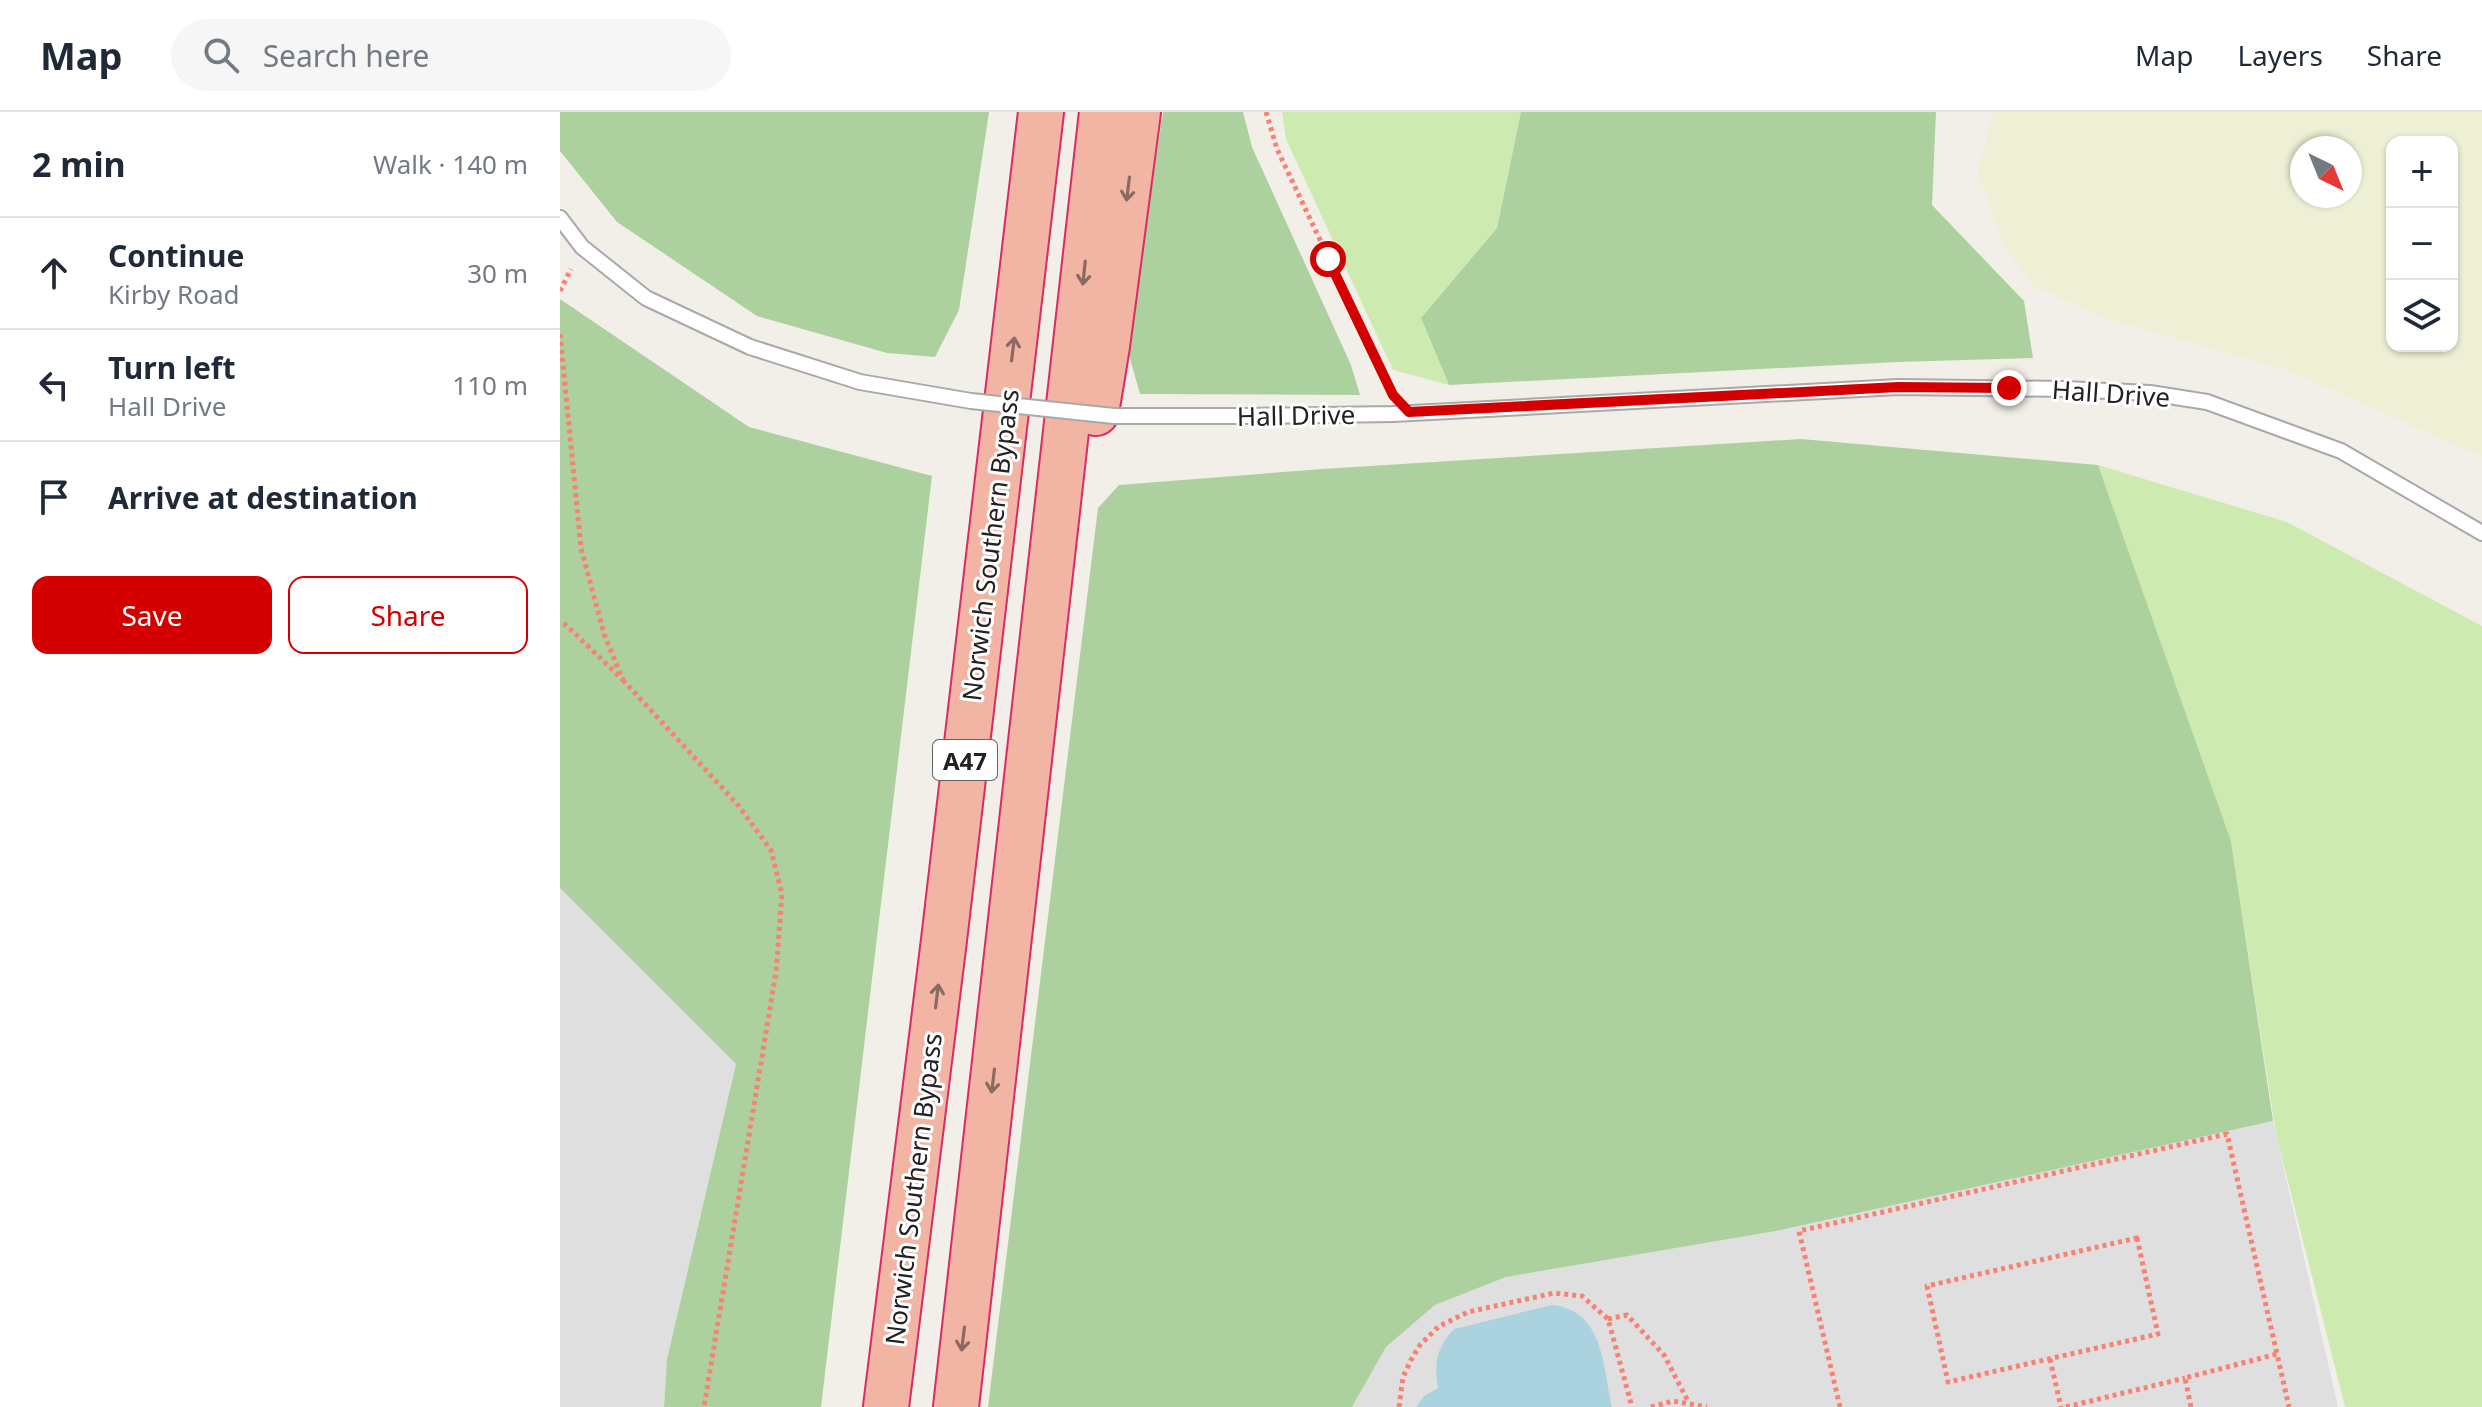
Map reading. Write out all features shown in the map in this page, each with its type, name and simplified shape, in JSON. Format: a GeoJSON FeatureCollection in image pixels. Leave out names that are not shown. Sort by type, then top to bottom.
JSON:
{"type":"FeatureCollection","features":[{"type":"Feature","properties":{"kind":"highway","name":"Norwich Southern Bypass"},"geometry":{"type":"LineString","coordinates":[[886,1407],[1041,112]]}},
{"type":"Feature","properties":{"kind":"highway","name":"A47"},"geometry":{"type":"LineString","coordinates":[[956,1407],[1102,112]]}},
{"type":"Feature","properties":{"kind":"highway","name":"A47"},"geometry":{"type":"LineString","coordinates":[[1009,948],[1107,346],[1138,112]]}},
{"type":"Feature","properties":{"kind":"lane","name":"Hall Drive"},"geometry":{"type":"LineString","coordinates":[[560,218],[582,247],[646,298],[750,347],[860,382],[971,401],[1114,416],[1244,416],[1409,412],[1898,387],[2150,393],[2207,402],[2341,451],[2482,533]]}},
{"type":"Feature","properties":{"kind":"path"},"geometry":{"type":"LineString","coordinates":[[1266,112],[1277,149],[1372,352],[1393,395],[1409,412]]}},
{"type":"Feature","properties":{"kind":"path"},"geometry":{"type":"LineString","coordinates":[[560,334],[581,548],[604,634],[623,680]]}},
{"type":"Feature","properties":{"kind":"path"},"geometry":{"type":"LineString","coordinates":[[560,623],[566,625],[623,680],[738,805],[771,850],[782,894],[776,972],[704,1407]]}},
{"type":"Feature","properties":{"kind":"path"},"geometry":{"type":"LineString","coordinates":[[1840,1407],[1799,1231],[2227,1134],[2289,1407]]}},
{"type":"Feature","properties":{"kind":"path"},"geometry":{"type":"LineString","coordinates":[[2137,1238],[2158,1334],[2050,1359],[1948,1382],[1927,1286],[2137,1238]]}},
{"type":"Feature","properties":{"kind":"path"},"geometry":{"type":"LineString","coordinates":[[1399,1407],[1403,1377],[1420,1345],[1439,1326],[1468,1312],[1554,1293],[1582,1296],[1608,1319],[1632,1407]]}},
{"type":"Feature","properties":{"kind":"path"},"geometry":{"type":"LineString","coordinates":[[1608,1319],[1627,1315],[1664,1355],[1689,1403]]}},
{"type":"Feature","properties":{"kind":"path"},"geometry":{"type":"LineString","coordinates":[[2050,1359],[2063,1407],[2277,1354]]}},
{"type":"Feature","properties":{"kind":"path"},"geometry":{"type":"LineString","coordinates":[[2185,1378],[2191,1407]]}},
{"type":"Feature","properties":{"kind":"path"},"geometry":{"type":"LineString","coordinates":[[1651,1407],[1673,1401],[1707,1407]]}},
{"type":"Feature","properties":{"kind":"shaded area"},"geometry":{"type":"Polygon","coordinates":[[[560,888],[736,1064],[667,1359],[664,1407],[560,1407],[560,888]]]}},
{"type":"Feature","properties":{"kind":"shaded area"},"geometry":{"type":"Polygon","coordinates":[[[2273,1121],[2338,1407],[1352,1407],[1386,1347],[1435,1305],[1506,1277],[1781,1230],[2273,1121]]]}},
{"type":"Feature","properties":{"kind":"green space"},"geometry":{"type":"Polygon","coordinates":[[[560,112],[989,112],[959,310],[935,357],[887,353],[757,316],[617,222],[560,151],[560,112]]]}},
{"type":"Feature","properties":{"kind":"green space"},"geometry":{"type":"Polygon","coordinates":[[[1163,112],[1243,112],[1252,147],[1351,365],[1360,395],[1140,394],[1127,348],[1163,112]]]}},
{"type":"Feature","properties":{"kind":"green space"},"geometry":{"type":"Polygon","coordinates":[[[1282,112],[1521,112],[1497,228],[1421,318],[1449,385],[1393,370],[1286,139],[1282,112]]]}},
{"type":"Feature","properties":{"kind":"green space"},"geometry":{"type":"Polygon","coordinates":[[[1521,112],[1936,112],[1932,205],[2024,301],[2033,358],[1449,385],[1421,318],[1497,228],[1521,112]]]}},
{"type":"Feature","properties":{"kind":"green space"},"geometry":{"type":"Polygon","coordinates":[[[1994,112],[2482,112],[2482,457],[2290,371],[2108,319],[2033,286],[2004,246],[1977,171],[1994,112]]]}},
{"type":"Feature","properties":{"kind":"green space"},"geometry":{"type":"Polygon","coordinates":[[[560,299],[749,427],[932,476],[821,1407],[664,1407],[667,1359],[736,1064],[560,888],[560,299]]]}},
{"type":"Feature","properties":{"kind":"green space"},"geometry":{"type":"Polygon","coordinates":[[[1801,439],[2098,465],[2231,841],[2273,1121],[1781,1230],[1506,1277],[1435,1305],[1386,1347],[1352,1407],[988,1407],[1098,508],[1119,485],[1801,439]]]}},
{"type":"Feature","properties":{"kind":"green space"},"geometry":{"type":"Polygon","coordinates":[[[2098,465],[2287,522],[2482,626],[2482,1407],[2345,1407],[2276,1134],[2231,841],[2098,465]]]}},
{"type":"Feature","properties":{"kind":"water"},"geometry":{"type":"Polygon","coordinates":[[[1552,1305],[1569,1309],[1582,1317],[1591,1329],[1603,1358],[1612,1407],[1416,1407],[1424,1396],[1438,1388],[1438,1356],[1454,1329],[1552,1305]]]}},
{"type":"Feature","properties":{"kind":"route"},"geometry":{"type":"LineString","coordinates":[[1328,259],[1393,395],[1409,412],[1898,387],[2009,388]]}}]}
